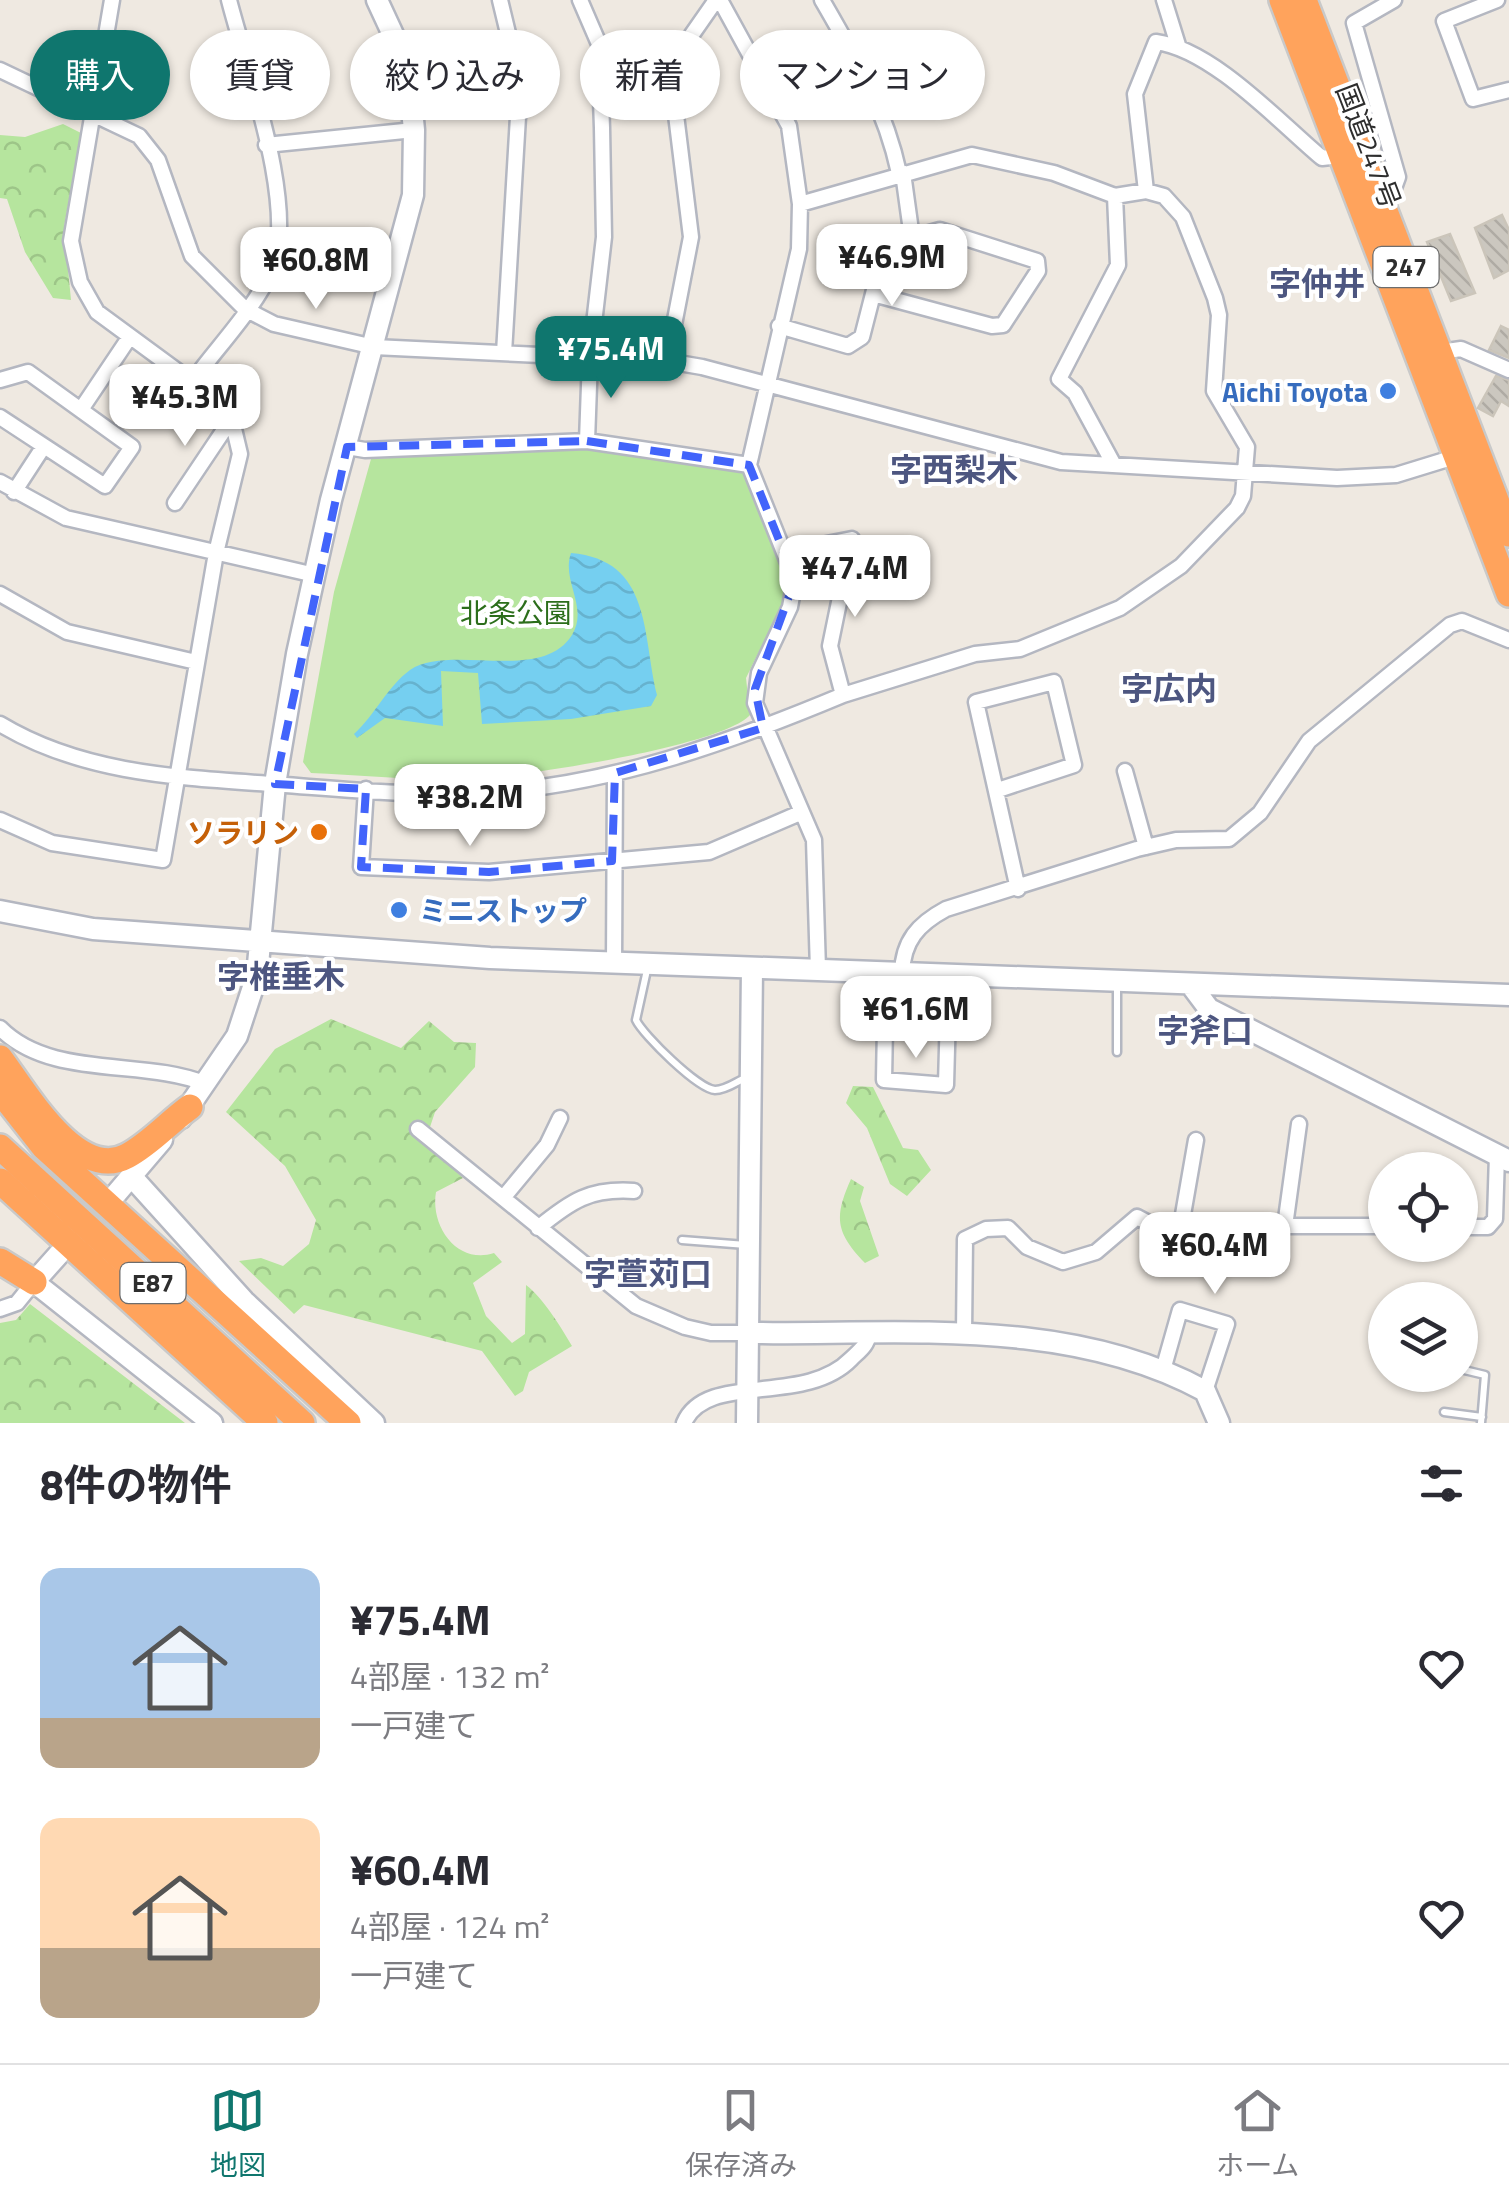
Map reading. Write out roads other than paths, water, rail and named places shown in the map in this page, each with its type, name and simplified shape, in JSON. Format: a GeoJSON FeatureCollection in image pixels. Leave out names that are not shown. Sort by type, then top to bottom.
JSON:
{"type":"FeatureCollection","features":[{"type":"Feature","properties":{"kind":"highway","name":"国道247号"},"geometry":{"type":"LineString","coordinates":[[1282,0],[1340,156],[1466,453],[1509,534]]}},
{"type":"Feature","properties":{"kind":"highway","name":"国道247号"},"geometry":{"type":"LineString","coordinates":[[1304,0],[1440,352],[1509,594]]}},
{"type":"Feature","properties":{"kind":"highway"},"geometry":{"type":"LineString","coordinates":[[0,1058],[52,1125],[87,1158],[113,1162],[127,1156],[190,1107]]}},
{"type":"Feature","properties":{"kind":"highway"},"geometry":{"type":"LineString","coordinates":[[0,1091],[44,1146],[348,1423]]}},
{"type":"Feature","properties":{"kind":"highway","name":"E87"},"geometry":{"type":"LineString","coordinates":[[0,1147],[302,1423]]}},
{"type":"Feature","properties":{"kind":"highway","name":"E87"},"geometry":{"type":"LineString","coordinates":[[0,1181],[265,1423]]}},
{"type":"Feature","properties":{"kind":"highway"},"geometry":{"type":"LineString","coordinates":[[0,1261],[34,1282]]}},
{"type":"Feature","properties":{"kind":"street"},"geometry":{"type":"LineString","coordinates":[[107,30],[112,0]]}},
{"type":"Feature","properties":{"kind":"street"},"geometry":{"type":"LineString","coordinates":[[192,382],[267,280],[280,242],[280,204],[228,0]]}},
{"type":"Feature","properties":{"kind":"street"},"geometry":{"type":"LineString","coordinates":[[116,1194],[190,1107],[237,1036],[257,974],[275,784],[315,575],[407,228],[414,130],[402,54],[377,0]]}},
{"type":"Feature","properties":{"kind":"street"},"geometry":{"type":"LineString","coordinates":[[500,0],[520,83],[504,353]]}},
{"type":"Feature","properties":{"kind":"street"},"geometry":{"type":"LineString","coordinates":[[580,0],[598,44],[604,237],[590,358],[587,442]]}},
{"type":"Feature","properties":{"kind":"street"},"geometry":{"type":"LineString","coordinates":[[667,361],[691,238],[670,66],[718,0],[788,126],[800,204],[800,250],[749,466],[795,580],[793,598],[755,689],[762,728],[814,840],[818,970]]}},
{"type":"Feature","properties":{"kind":"street"},"geometry":{"type":"LineString","coordinates":[[822,0],[875,93],[889,126],[912,238]]}},
{"type":"Feature","properties":{"kind":"street"},"geometry":{"type":"LineString","coordinates":[[1164,0],[1178,45]]}},
{"type":"Feature","properties":{"kind":"street"},"geometry":{"type":"LineString","coordinates":[[1378,194],[1394,188],[1398,177],[1354,23],[1394,0]]}},
{"type":"Feature","properties":{"kind":"street"},"geometry":{"type":"LineString","coordinates":[[1497,0],[1444,21],[1473,99],[1509,90]]}},
{"type":"Feature","properties":{"kind":"street"},"geometry":{"type":"LineString","coordinates":[[1146,191],[1135,94],[1156,42],[1178,45],[1208,63],[1322,158],[1340,156]]}},
{"type":"Feature","properties":{"kind":"street"},"geometry":{"type":"LineString","coordinates":[[0,70],[30,84]]}},
{"type":"Feature","properties":{"kind":"street"},"geometry":{"type":"LineString","coordinates":[[0,820],[52,843],[163,860],[216,553],[240,454],[232,418],[214,398],[97,312],[80,282],[71,241],[93,120]]}},
{"type":"Feature","properties":{"kind":"street"},"geometry":{"type":"LineString","coordinates":[[108,120],[124,127],[158,160],[192,256],[245,309],[274,324],[374,347],[667,361],[1061,462],[1246,474],[1396,475],[1466,453]]}},
{"type":"Feature","properties":{"kind":"street"},"geometry":{"type":"LineString","coordinates":[[266,145],[414,130]]}},
{"type":"Feature","properties":{"kind":"street"},"geometry":{"type":"LineString","coordinates":[[0,724],[28,742],[93,764],[176,778],[366,790],[488,792],[616,773],[689,755],[843,694],[975,654],[1020,649],[1120,608],[1202,546],[1236,508],[1246,474],[1243,435],[1214,391],[1219,315],[1183,217],[1164,196],[1146,191],[1115,196],[1054,173],[972,154],[800,204]]}},
{"type":"Feature","properties":{"kind":"street"},"geometry":{"type":"LineString","coordinates":[[1114,464],[1076,393],[1059,379],[1118,265],[1115,196]]}},
{"type":"Feature","properties":{"kind":"street"},"geometry":{"type":"LineString","coordinates":[[779,326],[848,346],[862,337],[873,294],[884,251],[940,230],[1037,261],[1038,270],[1002,324],[992,326],[873,294]]}},
{"type":"Feature","properties":{"kind":"street"},"geometry":{"type":"LineString","coordinates":[[82,408],[129,338]]}},
{"type":"Feature","properties":{"kind":"street"},"geometry":{"type":"LineString","coordinates":[[1440,352],[1461,350],[1509,370]]}},
{"type":"Feature","properties":{"kind":"street"},"geometry":{"type":"LineString","coordinates":[[0,380],[28,372],[132,447],[105,486],[0,417]]}},
{"type":"Feature","properties":{"kind":"street"},"geometry":{"type":"LineString","coordinates":[[174,503],[232,418]]}},
{"type":"Feature","properties":{"kind":"street"},"geometry":{"type":"LineString","coordinates":[[347,446],[377,450],[587,442],[749,466]]}},
{"type":"Feature","properties":{"kind":"street"},"geometry":{"type":"LineString","coordinates":[[14,492],[44,446]]}},
{"type":"Feature","properties":{"kind":"street"},"geometry":{"type":"LineString","coordinates":[[0,482],[66,518],[315,575]]}},
{"type":"Feature","properties":{"kind":"street"},"geometry":{"type":"LineString","coordinates":[[786,552],[852,538],[830,646],[843,694]]}},
{"type":"Feature","properties":{"kind":"street"},"geometry":{"type":"LineString","coordinates":[[0,594],[67,632],[196,662]]}},
{"type":"Feature","properties":{"kind":"street"},"geometry":{"type":"LineString","coordinates":[[950,975],[946,1085],[884,1080],[894,973],[909,940],[931,917],[966,901],[1018,889],[1146,846],[1176,840],[1229,839],[1260,813],[1308,741],[1450,625],[1462,621],[1509,640]]}},
{"type":"Feature","properties":{"kind":"street"},"geometry":{"type":"LineString","coordinates":[[998,790],[1074,765],[1054,682],[976,702],[1018,889]]}},
{"type":"Feature","properties":{"kind":"street"},"geometry":{"type":"LineString","coordinates":[[1125,771],[1146,846]]}},
{"type":"Feature","properties":{"kind":"street"},"geometry":{"type":"LineString","coordinates":[[614,963],[612,861],[616,773]]}},
{"type":"Feature","properties":{"kind":"street"},"geometry":{"type":"LineString","coordinates":[[366,790],[361,868],[488,872],[709,852],[800,813]]}},
{"type":"Feature","properties":{"kind":"street"},"geometry":{"type":"LineString","coordinates":[[0,911],[93,929],[614,963],[1509,995]]}},
{"type":"Feature","properties":{"kind":"street"},"geometry":{"type":"LineString","coordinates":[[748,1423],[752,968]]}},
{"type":"Feature","properties":{"kind":"street"},"geometry":{"type":"LineString","coordinates":[[1191,985],[1209,1009],[1503,1158],[1495,1219],[1488,1226],[1478,1226]]}},
{"type":"Feature","properties":{"kind":"street"},"geometry":{"type":"LineString","coordinates":[[0,1028],[47,1054],[183,1074],[206,1084]]}},
{"type":"Feature","properties":{"kind":"street"},"geometry":{"type":"LineString","coordinates":[[503,1198],[538,1158],[560,1118]]}},
{"type":"Feature","properties":{"kind":"street"},"geometry":{"type":"LineString","coordinates":[[1285,1226],[1298,1124]]}},
{"type":"Feature","properties":{"kind":"street"},"geometry":{"type":"LineString","coordinates":[[418,1128],[636,1306],[656,1316],[710,1333],[964,1333],[1060,1345],[1162,1370],[1205,1390],[1220,1423]]}},
{"type":"Feature","properties":{"kind":"street"},"geometry":{"type":"LineString","coordinates":[[1181,1226],[1196,1140]]}},
{"type":"Feature","properties":{"kind":"street"},"geometry":{"type":"LineString","coordinates":[[132,1176],[244,1301],[374,1423]]}},
{"type":"Feature","properties":{"kind":"street"},"geometry":{"type":"LineString","coordinates":[[538,1228],[580,1196],[597,1190],[634,1191]]}},
{"type":"Feature","properties":{"kind":"street"},"geometry":{"type":"LineString","coordinates":[[964,1333],[966,1240],[986,1229],[1008,1228],[1027,1246],[1063,1262],[1096,1252],[1137,1217],[1154,1226],[1368,1226]]}},
{"type":"Feature","properties":{"kind":"street"},"geometry":{"type":"LineString","coordinates":[[0,1309],[17,1303],[59,1254]]}},
{"type":"Feature","properties":{"kind":"street"},"geometry":{"type":"LineString","coordinates":[[34,1282],[212,1423]]}},
{"type":"Feature","properties":{"kind":"street"},"geometry":{"type":"LineString","coordinates":[[1162,1370],[1180,1310],[1227,1324],[1205,1390]]}},
{"type":"Feature","properties":{"kind":"street"},"geometry":{"type":"LineString","coordinates":[[684,1423],[702,1399],[792,1387],[835,1374],[867,1343],[869,1334]]}},
{"type":"Feature","properties":{"kind":"lane"},"geometry":{"type":"LineString","coordinates":[[647,964],[636,1020],[644,1032],[706,1088],[720,1090],[752,1077]]}},
{"type":"Feature","properties":{"kind":"lane"},"geometry":{"type":"LineString","coordinates":[[1116,981],[1117,1052]]}},
{"type":"Feature","properties":{"kind":"lane"},"geometry":{"type":"LineString","coordinates":[[682,1240],[750,1245]]}},
{"type":"Feature","properties":{"kind":"lane"},"geometry":{"type":"LineString","coordinates":[[1444,1412],[1482,1420],[1486,1375],[1478,1373]]}},
{"type":"Feature","properties":{"kind":"water"},"geometry":{"type":"Polygon","coordinates":[[[571,553],[597,559],[616,570],[630,585],[645,625],[657,695],[651,706],[571,719],[482,724],[478,673],[441,671],[443,726],[385,718],[357,738],[354,734],[410,670],[448,660],[518,660],[558,649],[572,635],[578,614],[569,574],[571,553]]]}},
{"type":"Feature","properties":{"kind":"place","name":"Aichi Toyota"},"geometry":{"type":"Point","coordinates":[1388,391]}},
{"type":"Feature","properties":{"kind":"place","name":"ソラリン"},"geometry":{"type":"Point","coordinates":[319,832]}},
{"type":"Feature","properties":{"kind":"place","name":"ミニストップ"},"geometry":{"type":"Point","coordinates":[399,910]}},
{"type":"Feature","properties":{"kind":"district","name":"字仲井"},"geometry":{"type":"Point","coordinates":[1317,283]}},
{"type":"Feature","properties":{"kind":"district","name":"字西梨木"},"geometry":{"type":"Point","coordinates":[954,469]}},
{"type":"Feature","properties":{"kind":"district","name":"字広内"},"geometry":{"type":"Point","coordinates":[1169,688]}},
{"type":"Feature","properties":{"kind":"district","name":"字椎垂木"},"geometry":{"type":"Point","coordinates":[281,976]}},
{"type":"Feature","properties":{"kind":"district","name":"字斧口"},"geometry":{"type":"Point","coordinates":[1205,1030]}},
{"type":"Feature","properties":{"kind":"district","name":"字萱苅口"},"geometry":{"type":"Point","coordinates":[648,1273]}},
{"type":"Feature","properties":{"kind":"park label","name":"北条公園"},"geometry":{"type":"Point","coordinates":[516,612]}}]}
